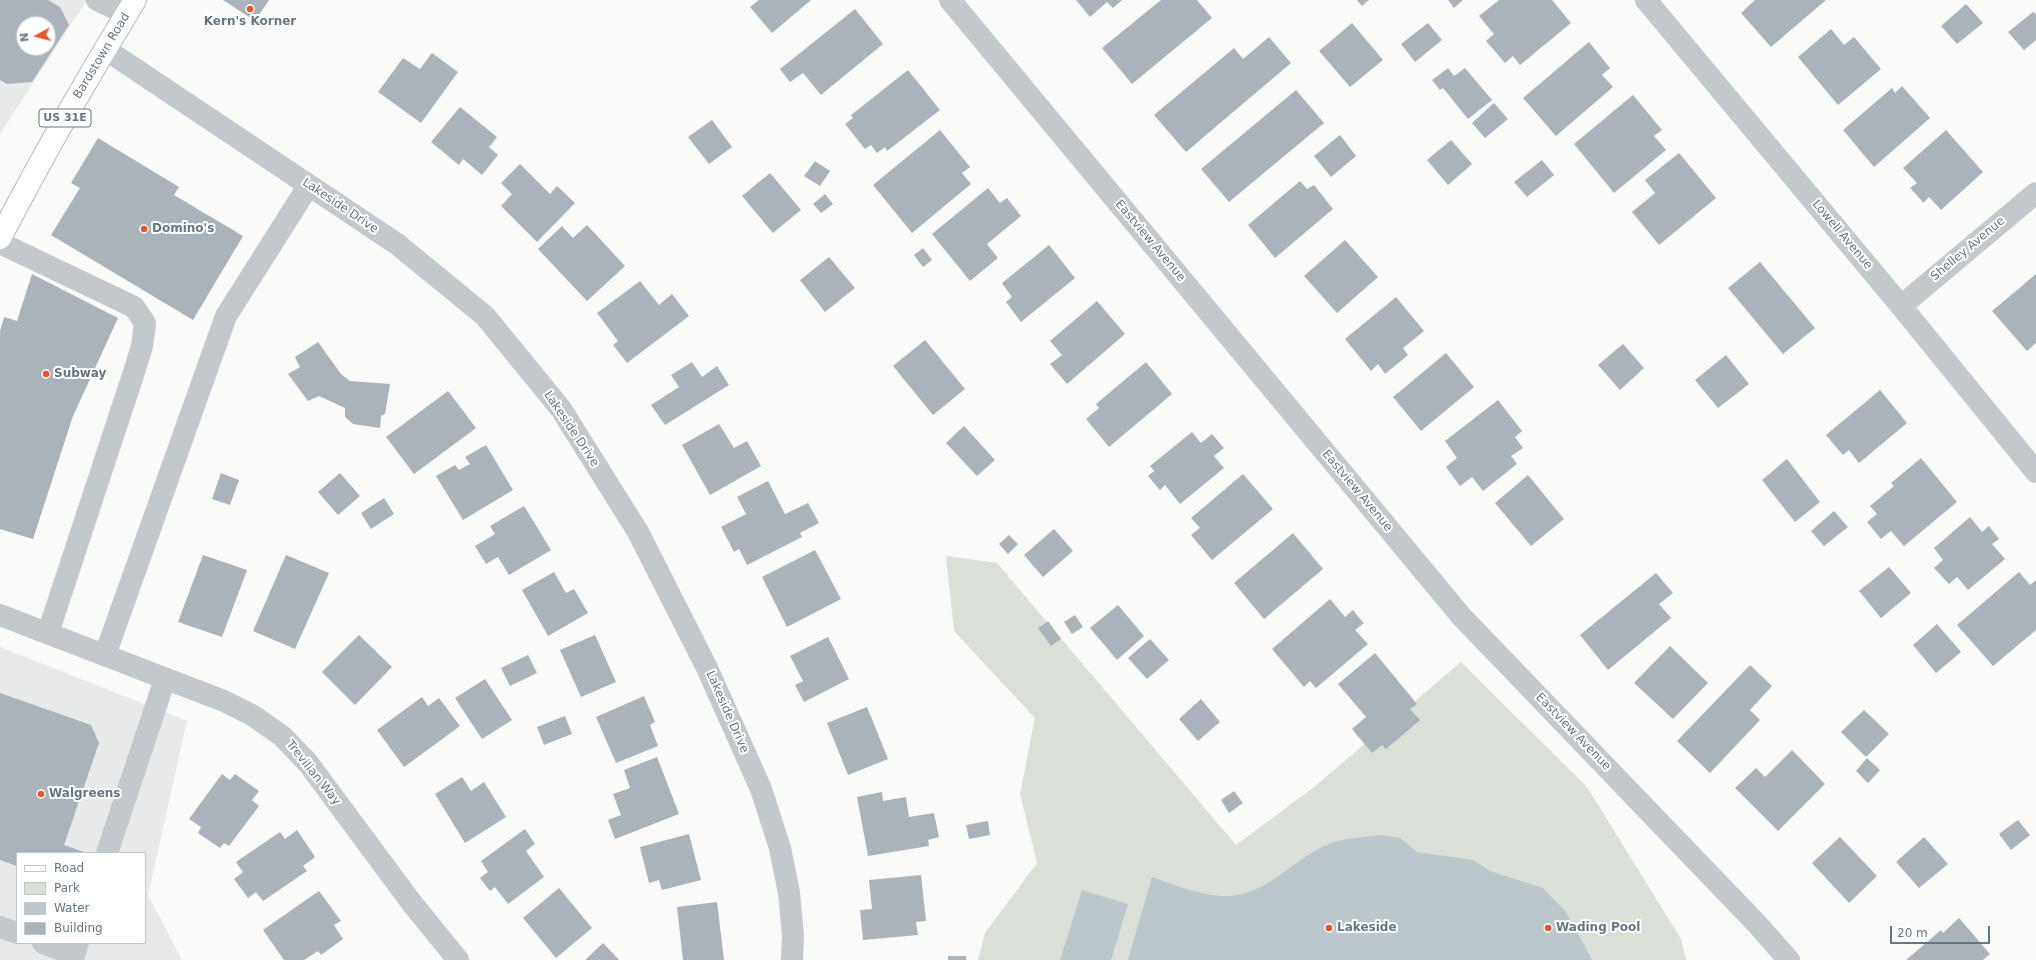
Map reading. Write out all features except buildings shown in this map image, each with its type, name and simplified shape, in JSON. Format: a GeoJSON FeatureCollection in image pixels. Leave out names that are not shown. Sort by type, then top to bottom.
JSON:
{"type":"FeatureCollection","features":[{"type":"Feature","properties":{"kind":"main road","name":"Bardstown Road"},"geometry":{"type":"LineString","coordinates":[[0,238],[41,160],[131,7]]}},
{"type":"Feature","properties":{"kind":"street"},"geometry":{"type":"LineString","coordinates":[[97,0],[131,7]]}},
{"type":"Feature","properties":{"kind":"street","name":"Eastview Avenue"},"geometry":{"type":"LineString","coordinates":[[950,0],[1461,616],[1751,918],[1789,960]]}},
{"type":"Feature","properties":{"kind":"street","name":"Lowell Avenue"},"geometry":{"type":"LineString","coordinates":[[1646,0],[1901,306],[2036,472]]}},
{"type":"Feature","properties":{"kind":"street","name":"Lakeside Drive"},"geometry":{"type":"LineString","coordinates":[[105,49],[397,244],[484,316],[561,409],[638,532],[707,668],[761,789],[780,848],[789,893],[793,935],[792,960]]}},
{"type":"Feature","properties":{"kind":"street"},"geometry":{"type":"LineString","coordinates":[[105,655],[226,316],[309,185]]}},
{"type":"Feature","properties":{"kind":"street","name":"Shelley Avenue"},"geometry":{"type":"LineString","coordinates":[[1901,306],[2036,193]]}},
{"type":"Feature","properties":{"kind":"street"},"geometry":{"type":"LineString","coordinates":[[0,243],[134,307],[145,323],[142,346],[136,366],[48,633]]}},
{"type":"Feature","properties":{"kind":"street","name":"Trevilian Way"},"geometry":{"type":"LineString","coordinates":[[0,615],[238,708],[252,715],[282,736],[308,763],[412,902],[458,960]]}},
{"type":"Feature","properties":{"kind":"street"},"geometry":{"type":"LineString","coordinates":[[107,852],[165,679]]}},
{"type":"Feature","properties":{"kind":"street"},"geometry":{"type":"LineString","coordinates":[[0,927],[16,933]]}},
{"type":"Feature","properties":{"kind":"street"},"geometry":{"type":"LineString","coordinates":[[47,944],[79,953]]}},
{"type":"Feature","properties":{"kind":"shaded area"},"geometry":{"type":"Polygon","coordinates":[[[0,0],[87,0],[56,48],[56,16],[16,16],[16,56],[51,56],[0,134],[0,0]]]}},
{"type":"Feature","properties":{"kind":"shaded area"},"geometry":{"type":"Polygon","coordinates":[[[0,647],[187,721],[148,895],[182,960],[0,960],[0,647]]]}},
{"type":"Feature","properties":{"kind":"green space"},"geometry":{"type":"Polygon","coordinates":[[[946,556],[997,563],[1236,845],[1314,787],[1461,662],[1587,787],[1681,939],[1686,960],[978,960],[985,933],[1037,863],[1020,794],[1035,718],[954,631],[946,556]]]}},
{"type":"Feature","properties":{"kind":"water","name":"Lakeside"},"geometry":{"type":"Polygon","coordinates":[[[1380,835],[1400,838],[1417,852],[1473,860],[1490,871],[1543,888],[1566,912],[1592,960],[1128,960],[1152,877],[1186,889],[1203,893],[1220,896],[1236,895],[1265,885],[1302,859],[1329,844],[1348,839],[1380,835]]]}},
{"type":"Feature","properties":{"kind":"water"},"geometry":{"type":"Polygon","coordinates":[[[1082,890],[1128,904],[1111,960],[1060,960],[1082,890]]]}},
{"type":"Feature","properties":{"kind":"place","name":"Kern's Korner"},"geometry":{"type":"Point","coordinates":[250,9]}},
{"type":"Feature","properties":{"kind":"place","name":"Domino's"},"geometry":{"type":"Point","coordinates":[144,229]}},
{"type":"Feature","properties":{"kind":"place","name":"Subway"},"geometry":{"type":"Point","coordinates":[46,374]}},
{"type":"Feature","properties":{"kind":"place","name":"Walgreens"},"geometry":{"type":"Point","coordinates":[41,794]}},
{"type":"Feature","properties":{"kind":"place","name":"Lakeside"},"geometry":{"type":"Point","coordinates":[1329,928]}},
{"type":"Feature","properties":{"kind":"place","name":"Wading Pool"},"geometry":{"type":"Point","coordinates":[1548,928]}}]}
